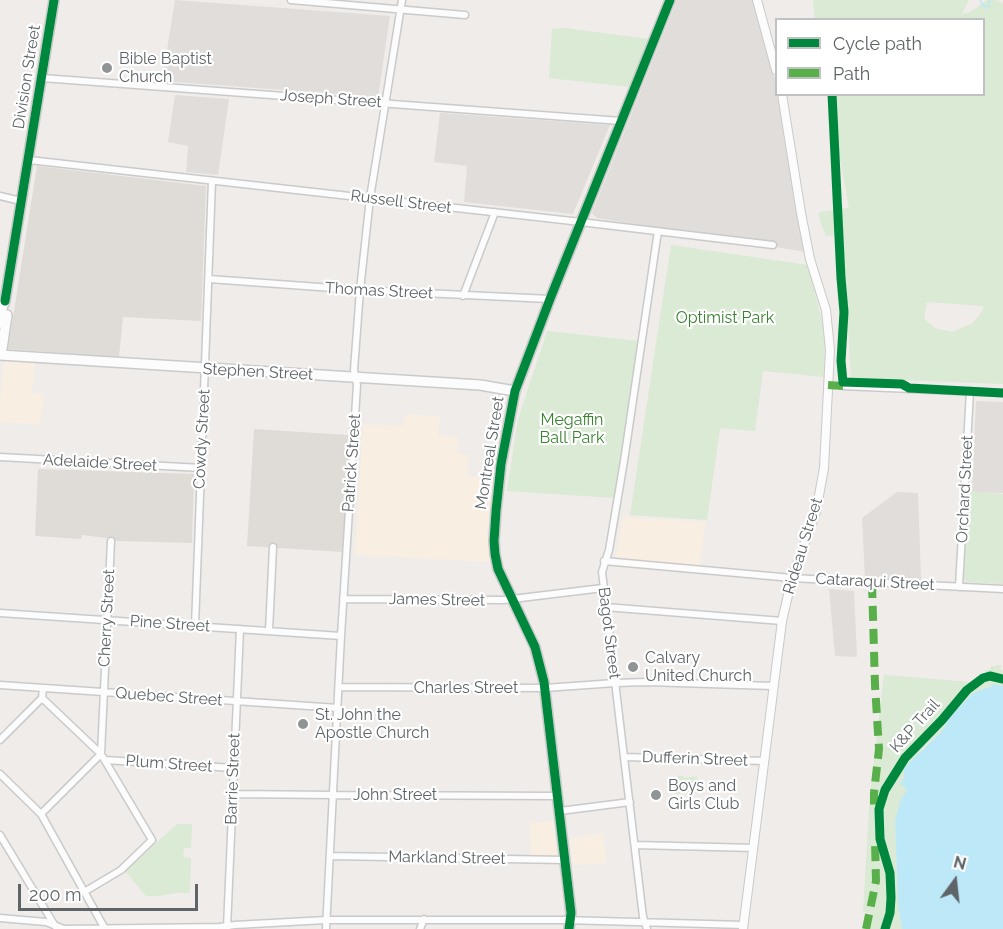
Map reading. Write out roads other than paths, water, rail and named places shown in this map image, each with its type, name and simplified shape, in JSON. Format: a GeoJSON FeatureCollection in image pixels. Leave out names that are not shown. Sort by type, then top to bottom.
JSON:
{"type":"FeatureCollection","features":[{"type":"Feature","properties":{"kind":"main road","name":"Division Street"},"geometry":{"type":"LineString","coordinates":[[0,323],[54,0]]}},
{"type":"Feature","properties":{"kind":"main road","name":"Montreal Street"},"geometry":{"type":"LineString","coordinates":[[570,925],[560,811],[542,670],[535,647],[498,569],[495,554],[494,541],[501,464],[515,391],[670,0]]}},
{"type":"Feature","properties":{"kind":"main road","name":"Division Street"},"geometry":{"type":"LineString","coordinates":[[0,354],[8,310],[5,302]]}},
{"type":"Feature","properties":{"kind":"main road","name":"Stephen Street"},"geometry":{"type":"LineString","coordinates":[[0,354],[480,386],[515,391]]}},
{"type":"Feature","properties":{"kind":"street"},"geometry":{"type":"LineString","coordinates":[[291,0],[465,15]]}},
{"type":"Feature","properties":{"kind":"street","name":"Patrick Street"},"geometry":{"type":"LineString","coordinates":[[326,929],[343,599],[357,386],[354,370],[360,290],[370,198],[402,0]]}},
{"type":"Feature","properties":{"kind":"street"},"geometry":{"type":"LineString","coordinates":[[757,0],[775,63]]}},
{"type":"Feature","properties":{"kind":"street","name":"Joseph Street"},"geometry":{"type":"LineString","coordinates":[[42,78],[621,121]]}},
{"type":"Feature","properties":{"kind":"street","name":"Rideau Street"},"geometry":{"type":"LineString","coordinates":[[744,927],[782,621],[792,578],[816,512],[824,468],[830,350],[826,310],[810,259],[782,96]]}},
{"type":"Feature","properties":{"kind":"street","name":"Russell Street"},"geometry":{"type":"LineString","coordinates":[[29,160],[772,245]]}},
{"type":"Feature","properties":{"kind":"street","name":"Cowdy Street"},"geometry":{"type":"LineString","coordinates":[[195,626],[212,181]]}},
{"type":"Feature","properties":{"kind":"street"},"geometry":{"type":"LineString","coordinates":[[0,196],[21,201]]}},
{"type":"Feature","properties":{"kind":"street"},"geometry":{"type":"LineString","coordinates":[[463,296],[495,212]]}},
{"type":"Feature","properties":{"kind":"street","name":"Bagot Street"},"geometry":{"type":"LineString","coordinates":[[646,926],[602,572],[609,549],[624,460],[658,231]]}},
{"type":"Feature","properties":{"kind":"street","name":"Thomas Street"},"geometry":{"type":"LineString","coordinates":[[208,279],[463,296],[550,298]]}},
{"type":"Feature","properties":{"kind":"street"},"geometry":{"type":"LineString","coordinates":[[843,386],[1003,393]]}},
{"type":"Feature","properties":{"kind":"street","name":"Orchard Street"},"geometry":{"type":"LineString","coordinates":[[959,587],[970,392]]}},
{"type":"Feature","properties":{"kind":"street","name":"Adelaide Street"},"geometry":{"type":"LineString","coordinates":[[0,457],[201,468]]}},
{"type":"Feature","properties":{"kind":"street","name":"Cherry Street"},"geometry":{"type":"LineString","coordinates":[[103,757],[111,541]]}},
{"type":"Feature","properties":{"kind":"street"},"geometry":{"type":"LineString","coordinates":[[269,631],[273,547]]}},
{"type":"Feature","properties":{"kind":"street","name":"Cataraqui Street"},"geometry":{"type":"LineString","coordinates":[[604,561],[792,578],[1003,589]]}},
{"type":"Feature","properties":{"kind":"street","name":"James Street"},"geometry":{"type":"LineString","coordinates":[[343,599],[512,600],[603,588]]}},
{"type":"Feature","properties":{"kind":"street"},"geometry":{"type":"LineString","coordinates":[[605,607],[782,621]]}},
{"type":"Feature","properties":{"kind":"street","name":"Pine Street"},"geometry":{"type":"LineString","coordinates":[[0,613],[341,636]]}},
{"type":"Feature","properties":{"kind":"street","name":"Barrie Street"},"geometry":{"type":"LineString","coordinates":[[227,928],[240,629]]}},
{"type":"Feature","properties":{"kind":"street","name":"Charles Street"},"geometry":{"type":"LineString","coordinates":[[339,687],[545,688],[647,682],[773,686]]}},
{"type":"Feature","properties":{"kind":"street","name":"Quebec Street"},"geometry":{"type":"LineString","coordinates":[[0,685],[338,708]]}},
{"type":"Feature","properties":{"kind":"street"},"geometry":{"type":"LineString","coordinates":[[0,740],[42,698],[43,688]]}},
{"type":"Feature","properties":{"kind":"street"},"geometry":{"type":"LineString","coordinates":[[42,698],[103,757],[152,840],[121,870],[84,891]]}},
{"type":"Feature","properties":{"kind":"street"},"geometry":{"type":"LineString","coordinates":[[41,814],[103,757]]}},
{"type":"Feature","properties":{"kind":"street","name":"Plum Street"},"geometry":{"type":"LineString","coordinates":[[103,757],[234,768]]}},
{"type":"Feature","properties":{"kind":"street","name":"Dufferin Street"},"geometry":{"type":"LineString","coordinates":[[624,757],[765,761]]}},
{"type":"Feature","properties":{"kind":"street"},"geometry":{"type":"LineString","coordinates":[[0,774],[41,814],[105,929]]}},
{"type":"Feature","properties":{"kind":"street","name":"John Street"},"geometry":{"type":"LineString","coordinates":[[232,794],[557,795]]}},
{"type":"Feature","properties":{"kind":"street"},"geometry":{"type":"LineString","coordinates":[[560,811],[630,802]]}},
{"type":"Feature","properties":{"kind":"street"},"geometry":{"type":"LineString","coordinates":[[0,835],[56,927]]}},
{"type":"Feature","properties":{"kind":"street"},"geometry":{"type":"LineString","coordinates":[[635,846],[754,848]]}},
{"type":"Feature","properties":{"kind":"street","name":"Markland Street"},"geometry":{"type":"LineString","coordinates":[[330,856],[565,861]]}},
{"type":"Feature","properties":{"kind":"street"},"geometry":{"type":"LineString","coordinates":[[0,918],[46,922],[64,929],[227,928],[236,925],[327,920],[424,919],[519,920],[570,925],[744,927]]}},
{"type":"Feature","properties":{"kind":"street"},"geometry":{"type":"LineString","coordinates":[[420,929],[424,919]]}},
{"type":"Feature","properties":{"kind":"street"},"geometry":{"type":"LineString","coordinates":[[19,929],[20,920]]}},
{"type":"Feature","properties":{"kind":"street"},"geometry":{"type":"LineString","coordinates":[[516,929],[519,920]]}},
{"type":"Feature","properties":{"kind":"water"},"geometry":{"type":"Polygon","coordinates":[[[993,684],[1003,686],[1003,929],[902,929],[898,903],[895,821],[901,799],[907,791],[900,784],[904,778],[904,768],[942,731],[951,716],[972,694],[991,687],[993,684]]]}},
{"type":"Feature","properties":{"kind":"waterway"},"geometry":{"type":"LineString","coordinates":[[980,0],[987,7],[990,0]]}},
{"type":"Feature","properties":{"kind":"place","name":"Bible Baptist Church"},"geometry":{"type":"Point","coordinates":[107,68]}},
{"type":"Feature","properties":{"kind":"place","name":"Calvary United Church"},"geometry":{"type":"Point","coordinates":[633,667]}},
{"type":"Feature","properties":{"kind":"place","name":"St. John the Apostle Church"},"geometry":{"type":"Point","coordinates":[303,724]}},
{"type":"Feature","properties":{"kind":"place","name":"Boys and Girls Club"},"geometry":{"type":"Point","coordinates":[656,795]}},
{"type":"Feature","properties":{"kind":"park label","name":"Optimist Park"},"geometry":{"type":"Point","coordinates":[725,318]}},
{"type":"Feature","properties":{"kind":"park label","name":"Megaffin Ball Park"},"geometry":{"type":"Point","coordinates":[572,429]}}]}
